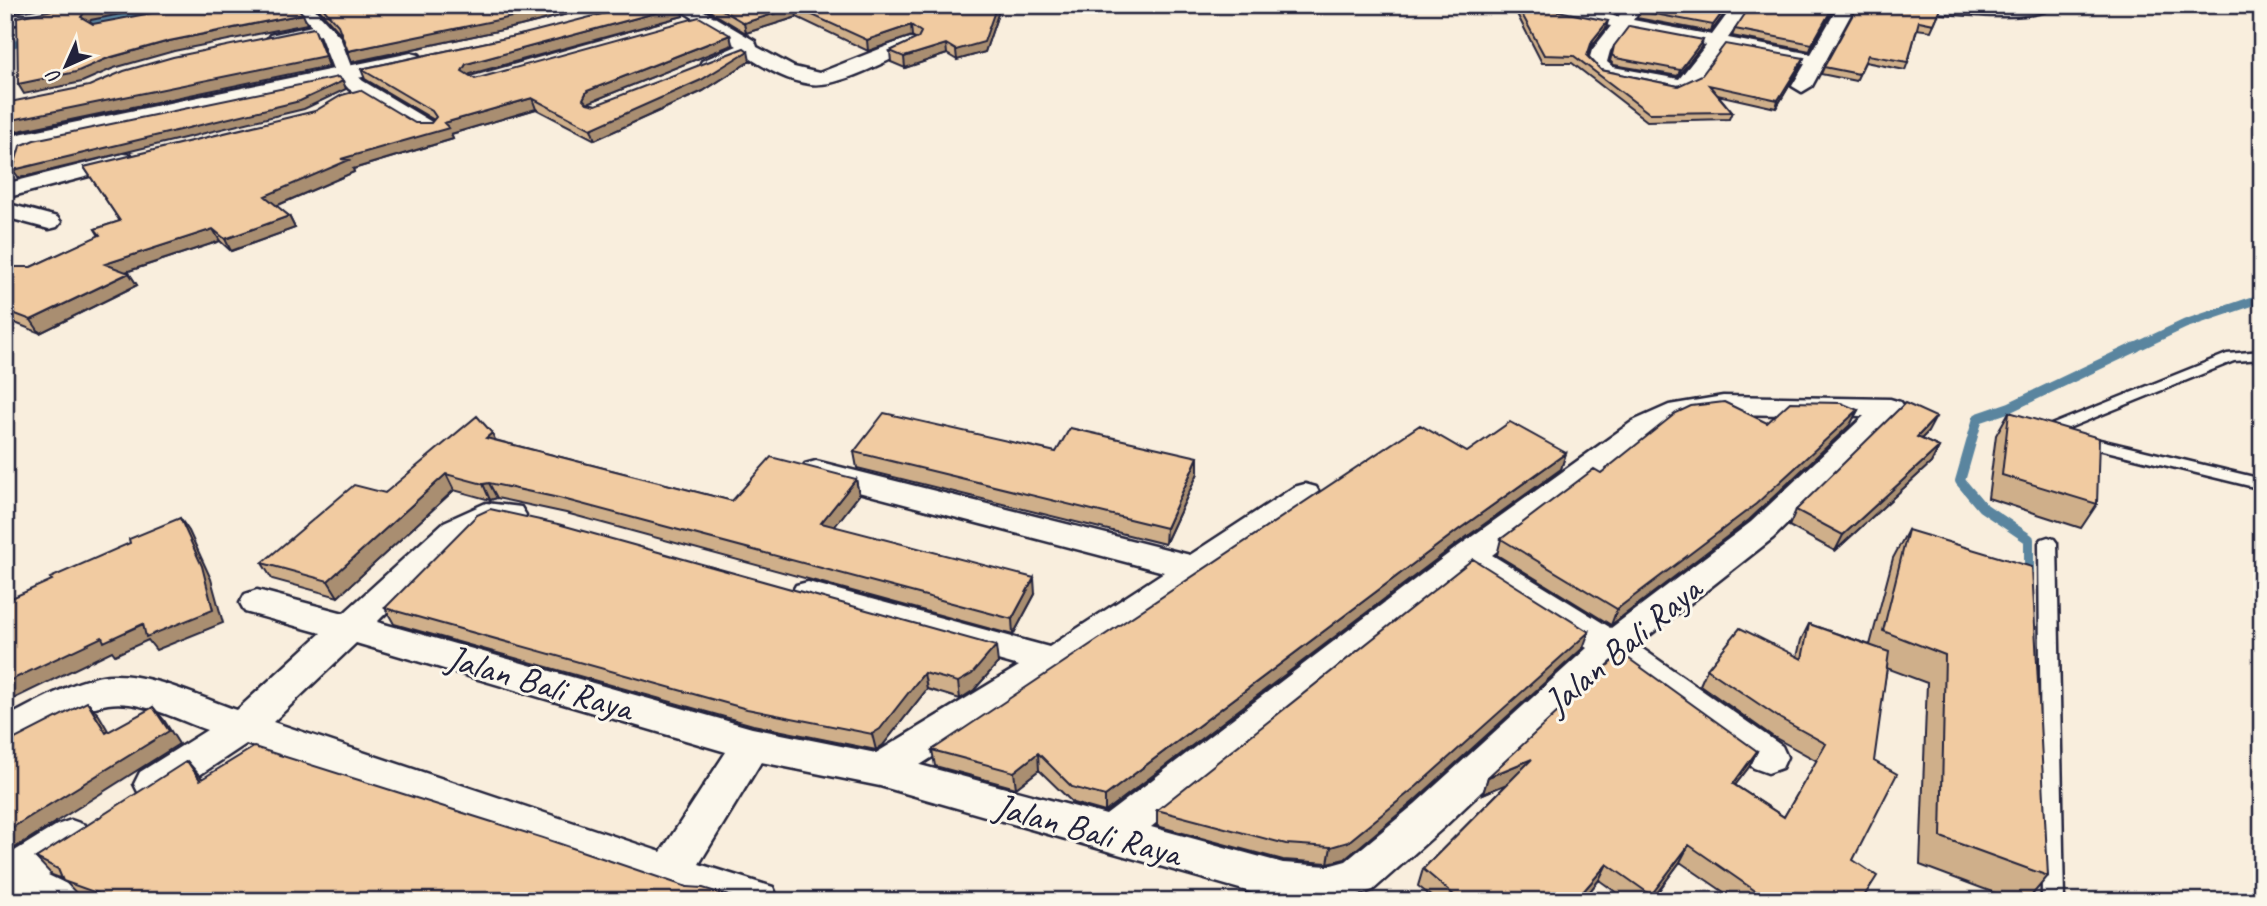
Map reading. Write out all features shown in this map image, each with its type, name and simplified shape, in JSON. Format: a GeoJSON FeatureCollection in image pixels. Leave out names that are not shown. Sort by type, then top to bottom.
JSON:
{"type":"FeatureCollection","features":[{"type":"Feature","properties":{"kind":"street"},"geometry":{"type":"LineString","coordinates":[[5,21],[32,10],[92,5]]}},
{"type":"Feature","properties":{"kind":"street"},"geometry":{"type":"LineString","coordinates":[[302,5],[331,37],[344,74],[365,92],[428,128]]}},
{"type":"Feature","properties":{"kind":"street"},"geometry":{"type":"LineString","coordinates":[[681,5],[745,41],[749,45],[747,49]]}},
{"type":"Feature","properties":{"kind":"street"},"geometry":{"type":"LineString","coordinates":[[1546,5],[1621,23],[1816,61]]}},
{"type":"Feature","properties":{"kind":"street"},"geometry":{"type":"LineString","coordinates":[[1636,5],[1601,50],[1597,64],[1607,71],[1657,83],[1685,83],[1743,5]]}},
{"type":"Feature","properties":{"kind":"street"},"geometry":{"type":"LineString","coordinates":[[1802,86],[1848,5]]}},
{"type":"Feature","properties":{"kind":"street"},"geometry":{"type":"LineString","coordinates":[[1914,5],[1952,16],[2048,5]]}},
{"type":"Feature","properties":{"kind":"street"},"geometry":{"type":"LineString","coordinates":[[679,26],[705,18]]}},
{"type":"Feature","properties":{"kind":"street"},"geometry":{"type":"LineString","coordinates":[[257,43],[325,29]]}},
{"type":"Feature","properties":{"kind":"street"},"geometry":{"type":"LineString","coordinates":[[691,72],[747,49],[798,75],[816,80],[830,77],[911,43]]}},
{"type":"Feature","properties":{"kind":"street"},"geometry":{"type":"LineString","coordinates":[[6,149],[56,134],[430,56]]}},
{"type":"Feature","properties":{"kind":"street"},"geometry":{"type":"LineString","coordinates":[[339,100],[365,92]]}},
{"type":"Feature","properties":{"kind":"street"},"geometry":{"type":"LineString","coordinates":[[5,191],[147,154]]}},
{"type":"Feature","properties":{"kind":"street"},"geometry":{"type":"LineString","coordinates":[[5,210],[49,222]]}},
{"type":"Feature","properties":{"kind":"street","name":"Jalan Bali Raya"},"geometry":{"type":"LineString","coordinates":[[257,603],[752,744],[880,770],[1110,836],[1283,881],[1363,889],[1429,816],[1612,646],[1762,530],[1890,408],[1723,405],[1679,411],[1643,427],[1468,556]]}},
{"type":"Feature","properties":{"kind":"street"},"geometry":{"type":"LineString","coordinates":[[782,462],[1196,568]]}},
{"type":"Feature","properties":{"kind":"street"},"geometry":{"type":"LineString","coordinates":[[880,770],[1054,662],[1304,494]]}},
{"type":"Feature","properties":{"kind":"street"},"geometry":{"type":"LineString","coordinates":[[7,879],[244,726],[455,530],[473,519],[496,512],[541,521]]}},
{"type":"Feature","properties":{"kind":"street"},"geometry":{"type":"LineString","coordinates":[[1110,836],[1468,556],[1612,646],[1768,757]]}},
{"type":"Feature","properties":{"kind":"street"},"geometry":{"type":"LineString","coordinates":[[777,585],[1054,662]]}},
{"type":"Feature","properties":{"kind":"street"},"geometry":{"type":"LineString","coordinates":[[5,736],[75,700],[108,689],[140,692],[670,874],[758,901]]}},
{"type":"Feature","properties":{"kind":"street"},"geometry":{"type":"LineString","coordinates":[[670,874],[752,744]]}},
{"type":"Feature","properties":{"kind":"street"},"geometry":{"type":"LineString","coordinates":[[7,879],[58,901]]}},
{"type":"Feature","properties":{"kind":"lane"},"geometry":{"type":"LineString","coordinates":[[2262,355],[2232,358],[2046,432],[2262,484]]}},
{"type":"Feature","properties":{"kind":"lane"},"geometry":{"type":"LineString","coordinates":[[2048,543],[2053,901]]}},
{"type":"Feature","properties":{"kind":"building"},"geometry":{"type":"Polygon","coordinates":[[[79,5],[111,5],[86,10],[81,17],[93,24],[162,11],[167,5],[295,5],[303,14],[169,41],[108,58],[76,72],[18,84],[17,17],[79,5]]]}},
{"type":"Feature","properties":{"kind":"building"},"geometry":{"type":"Polygon","coordinates":[[[320,5],[561,5],[348,51],[338,25],[320,5]]]}},
{"type":"Feature","properties":{"kind":"building"},"geometry":{"type":"Polygon","coordinates":[[[637,5],[681,6],[466,64],[462,71],[475,79],[699,17],[730,35],[587,91],[583,99],[596,105],[744,48],[748,51],[701,80],[591,129],[532,98],[444,123],[449,128],[341,159],[349,160],[265,196],[289,216],[225,239],[213,229],[105,264],[129,273],[31,320],[5,310],[5,267],[31,267],[100,235],[95,229],[120,221],[84,167],[315,111],[342,95],[360,90],[415,123],[431,123],[436,117],[432,111],[361,69],[520,35],[637,5]]]}},
{"type":"Feature","properties":{"kind":"building"},"geometry":{"type":"Polygon","coordinates":[[[714,5],[997,5],[984,42],[956,50],[946,44],[904,57],[890,51],[918,38],[921,32],[911,25],[867,40],[795,7],[744,23],[714,5]]]}},
{"type":"Feature","properties":{"kind":"building"},"geometry":{"type":"Polygon","coordinates":[[[1517,5],[1546,5],[1553,10],[1608,21],[1592,41],[1587,56],[1601,70],[1678,86],[1702,75],[1725,44],[1804,58],[1778,100],[1709,85],[1732,112],[1649,113],[1574,56],[1544,55],[1517,5]]]}},
{"type":"Feature","properties":{"kind":"building"},"geometry":{"type":"Polygon","coordinates":[[[1643,5],[1728,5],[1713,25],[1639,11],[1643,5]]]}},
{"type":"Feature","properties":{"kind":"building"},"geometry":{"type":"Polygon","coordinates":[[[1751,5],[1834,5],[1812,44],[1735,29],[1751,5]]]}},
{"type":"Feature","properties":{"kind":"building"},"geometry":{"type":"Polygon","coordinates":[[[1858,5],[1941,8],[1934,24],[1919,21],[1908,62],[1868,55],[1859,74],[1824,67],[1858,5]]]}},
{"type":"Feature","properties":{"kind":"building"},"geometry":{"type":"Polygon","coordinates":[[[1629,26],[1703,40],[1680,70],[1616,58],[1612,55],[1614,46],[1629,26]]]}},
{"type":"Feature","properties":{"kind":"building"},"geometry":{"type":"Polygon","coordinates":[[[314,28],[325,56],[5,123],[5,103],[89,86],[124,71],[173,57],[314,28]]]}},
{"type":"Feature","properties":{"kind":"building"},"geometry":{"type":"Polygon","coordinates":[[[338,77],[343,81],[300,101],[13,170],[20,146],[34,140],[338,77]]]}},
{"type":"Feature","properties":{"kind":"building"},"geometry":{"type":"Polygon","coordinates":[[[1724,402],[1767,423],[1790,402],[1841,403],[1858,410],[1756,504],[1617,609],[1501,539],[1594,469],[1601,473],[1676,413],[1691,406],[1724,402]]]}},
{"type":"Feature","properties":{"kind":"building"},"geometry":{"type":"Polygon","coordinates":[[[1905,403],[1936,417],[1917,437],[1939,447],[1843,535],[1796,510],[1905,403]]]}},
{"type":"Feature","properties":{"kind":"building"},"geometry":{"type":"Polygon","coordinates":[[[2009,412],[2099,438],[2097,504],[2002,475],[2009,412]]]}},
{"type":"Feature","properties":{"kind":"building"},"geometry":{"type":"Polygon","coordinates":[[[884,413],[1056,452],[1070,428],[1198,457],[1166,528],[854,452],[884,413]]]}},
{"type":"Feature","properties":{"kind":"building"},"geometry":{"type":"Polygon","coordinates":[[[477,416],[492,433],[486,438],[732,501],[771,457],[856,479],[821,523],[1034,578],[1012,619],[559,498],[446,474],[328,581],[262,563],[354,485],[385,493],[477,416]]]}},
{"type":"Feature","properties":{"kind":"building"},"geometry":{"type":"Polygon","coordinates":[[[1510,422],[1566,453],[1458,530],[1105,796],[1072,787],[1038,753],[1014,772],[932,750],[1420,425],[1467,452],[1510,422]]]}},
{"type":"Feature","properties":{"kind":"building"},"geometry":{"type":"Polygon","coordinates":[[[490,509],[558,524],[996,646],[972,674],[958,682],[924,673],[880,729],[872,734],[747,709],[385,608],[477,515],[490,509]]]}},
{"type":"Feature","properties":{"kind":"building"},"geometry":{"type":"Polygon","coordinates":[[[180,518],[202,566],[213,610],[146,637],[143,624],[104,642],[102,637],[5,683],[5,643],[9,642],[5,635],[5,601],[130,543],[129,539],[180,518]]]}},
{"type":"Feature","properties":{"kind":"building"},"geometry":{"type":"Polygon","coordinates":[[[1908,530],[2032,567],[2048,876],[1941,837],[1945,655],[1883,631],[1908,530]]]}},
{"type":"Feature","properties":{"kind":"building"},"geometry":{"type":"Polygon","coordinates":[[[1473,559],[1589,632],[1417,786],[1348,842],[1331,847],[1286,844],[1157,810],[1473,559]]]}},
{"type":"Feature","properties":{"kind":"building"},"geometry":{"type":"Polygon","coordinates":[[[1809,624],[1889,652],[1874,761],[1897,774],[1853,860],[1877,876],[1861,901],[1770,901],[1689,845],[1651,895],[1607,864],[1575,901],[1461,901],[1423,869],[1532,759],[1488,777],[1621,653],[1757,751],[1733,784],[1784,817],[1826,744],[1781,719],[1707,669],[1740,628],[1802,659],[1809,624]]]}},
{"type":"Feature","properties":{"kind":"building"},"geometry":{"type":"Polygon","coordinates":[[[87,702],[106,733],[153,707],[169,731],[5,832],[5,744],[87,702]]]}},
{"type":"Feature","properties":{"kind":"building"},"geometry":{"type":"Polygon","coordinates":[[[254,747],[543,838],[687,887],[703,888],[745,901],[119,901],[63,881],[58,869],[36,858],[187,761],[200,780],[254,747]]]}},
{"type":"Feature","properties":{"kind":"waterway"},"geometry":{"type":"LineString","coordinates":[[988,5],[1025,9],[1074,5]]}},
{"type":"Feature","properties":{"kind":"waterway"},"geometry":{"type":"LineString","coordinates":[[80,26],[160,11]]}},
{"type":"Feature","properties":{"kind":"waterway"},"geometry":{"type":"LineString","coordinates":[[5,46],[31,39]]}},
{"type":"Feature","properties":{"kind":"waterway"},"geometry":{"type":"LineString","coordinates":[[2132,349],[2185,324],[2262,298]]}},
{"type":"Feature","properties":{"kind":"waterway"},"geometry":{"type":"LineString","coordinates":[[2029,579],[2029,539],[1982,507],[1960,481],[1978,418],[2010,407],[2136,347]]}}]}
